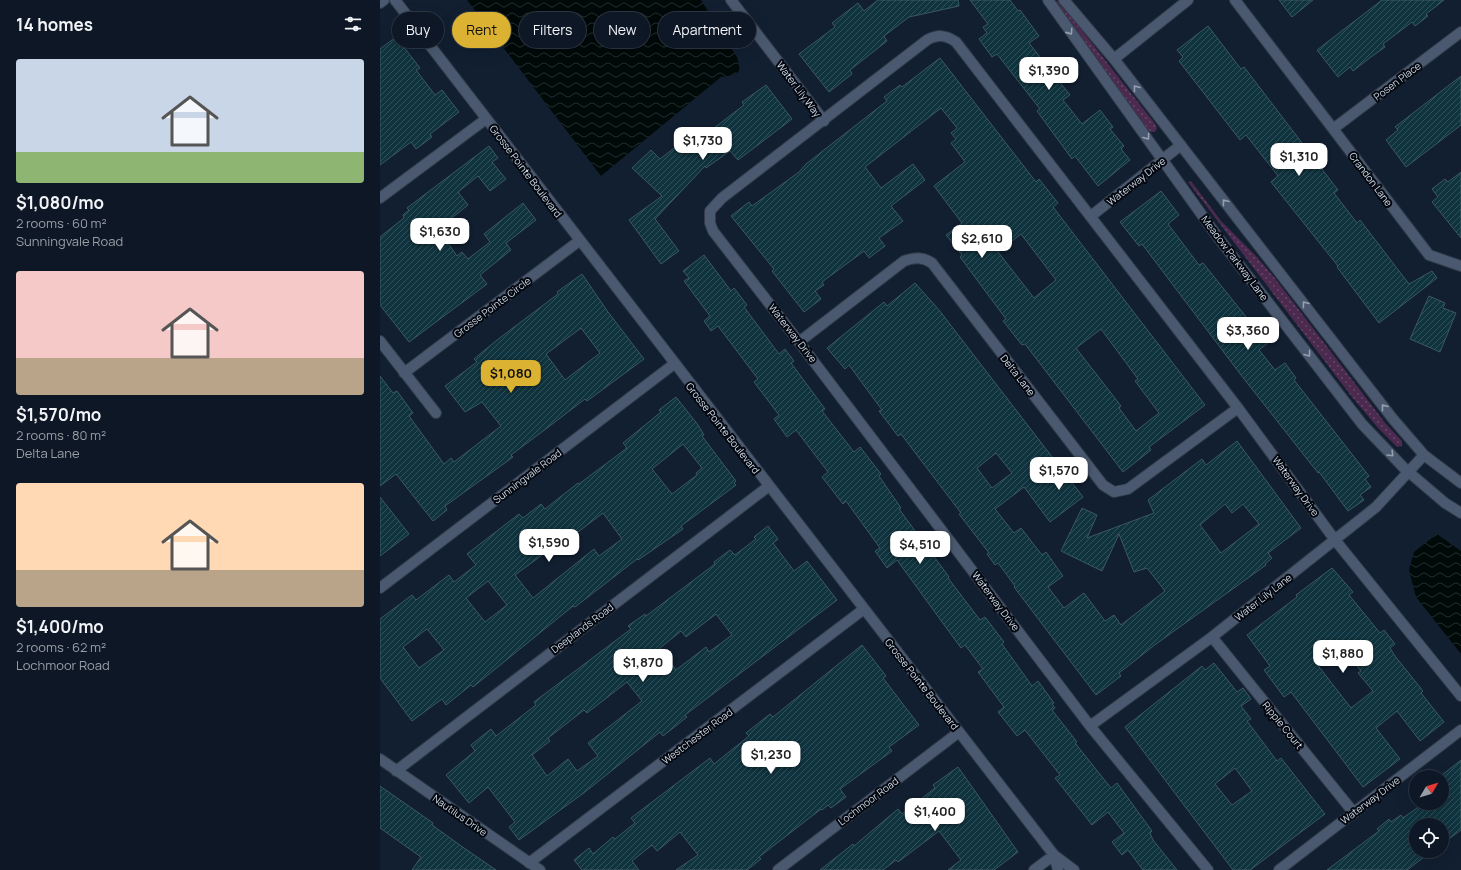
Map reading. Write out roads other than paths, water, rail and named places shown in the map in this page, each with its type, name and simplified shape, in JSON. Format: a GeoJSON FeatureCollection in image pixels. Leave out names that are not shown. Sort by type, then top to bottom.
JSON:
{"type":"FeatureCollection","features":[{"type":"Feature","properties":{"kind":"street"},"geometry":{"type":"LineString","coordinates":[[380,3],[384,0]]}},
{"type":"Feature","properties":{"kind":"street","name":"Grosse Pointe Boulevard"},"geometry":{"type":"LineString","coordinates":[[395,0],[579,241],[1054,855],[1074,870]]}},
{"type":"Feature","properties":{"kind":"street","name":"Water Lily Way"},"geometry":{"type":"LineString","coordinates":[[731,0],[824,121]]}},
{"type":"Feature","properties":{"kind":"street","name":"Meadow Parkway Lane"},"geometry":{"type":"LineString","coordinates":[[1048,0],[1217,236],[1362,424],[1408,472],[1445,503],[1461,513]]}},
{"type":"Feature","properties":{"kind":"street"},"geometry":{"type":"LineString","coordinates":[[1064,0],[1114,59],[1389,413],[1424,455],[1461,483]]}},
{"type":"Feature","properties":{"kind":"street"},"geometry":{"type":"LineString","coordinates":[[1114,59],[1188,0]]}},
{"type":"Feature","properties":{"kind":"street","name":"Crandon Lane"},"geometry":{"type":"LineString","coordinates":[[1235,0],[1429,255],[1461,266]]}},
{"type":"Feature","properties":{"kind":"street","name":"Posen Place"},"geometry":{"type":"LineString","coordinates":[[1333,129],[1461,32]]}},
{"type":"Feature","properties":{"kind":"street","name":"Waterway Drive"},"geometry":{"type":"LineString","coordinates":[[1208,870],[1090,726],[713,231],[709,216],[714,205],[927,40],[933,37],[944,36],[956,42],[1238,408],[1335,540],[1461,696]]}},
{"type":"Feature","properties":{"kind":"street"},"geometry":{"type":"LineString","coordinates":[[380,198],[486,119]]}},
{"type":"Feature","properties":{"kind":"street","name":"Waterway Drive"},"geometry":{"type":"LineString","coordinates":[[1091,216],[1181,145]]}},
{"type":"Feature","properties":{"kind":"street","name":"Grosse Pointe Circle"},"geometry":{"type":"LineString","coordinates":[[404,373],[579,241]]}},
{"type":"Feature","properties":{"kind":"street","name":"Delta Lane"},"geometry":{"type":"LineString","coordinates":[[799,342],[904,261],[916,258],[927,260],[932,263],[1103,485],[1114,492],[1128,488],[1238,408]]}},
{"type":"Feature","properties":{"kind":"street"},"geometry":{"type":"LineString","coordinates":[[380,341],[436,413]]}},
{"type":"Feature","properties":{"kind":"street","name":"Sunningvale Road"},"geometry":{"type":"LineString","coordinates":[[380,588],[674,364]]}},
{"type":"Feature","properties":{"kind":"street","name":"Water Lily Lane"},"geometry":{"type":"LineString","coordinates":[[1090,726],[1212,637],[1376,507],[1424,455]]}},
{"type":"Feature","properties":{"kind":"street","name":"Deeplands Road"},"geometry":{"type":"LineString","coordinates":[[396,771],[768,486]]}},
{"type":"Feature","properties":{"kind":"street","name":"Westchester Road"},"geometry":{"type":"LineString","coordinates":[[530,863],[864,609]]}},
{"type":"Feature","properties":{"kind":"street","name":"Ripple Court"},"geometry":{"type":"LineString","coordinates":[[1212,637],[1354,812]]}},
{"type":"Feature","properties":{"kind":"street","name":"Waterway Drive"},"geometry":{"type":"LineString","coordinates":[[1279,870],[1461,730]]}},
{"type":"Feature","properties":{"kind":"street","name":"Lochmoor Road"},"geometry":{"type":"LineString","coordinates":[[778,870],[959,732]]}},
{"type":"Feature","properties":{"kind":"street","name":"Nautilus Drive"},"geometry":{"type":"LineString","coordinates":[[380,759],[540,870]]}},
{"type":"Feature","properties":{"kind":"street"},"geometry":{"type":"LineString","coordinates":[[1034,870],[1054,855]]}},
{"type":"Feature","properties":{"kind":"street","name":"Grosse Pointe Boulevard"},"geometry":{"type":"LineString","coordinates":[[1054,855],[1058,870]]}},
{"type":"Feature","properties":{"kind":"water"},"geometry":{"type":"Polygon","coordinates":[[[467,0],[701,0],[709,12],[658,12],[658,48],[731,48],[737,57],[739,71],[735,74],[721,77],[601,176],[504,48],[511,48],[511,12],[476,12],[467,0]]]}},
{"type":"Feature","properties":{"kind":"water"},"geometry":{"type":"Polygon","coordinates":[[[1437,534],[1461,551],[1461,654],[1416,597],[1409,570],[1414,552],[1437,534]]]}}]}
